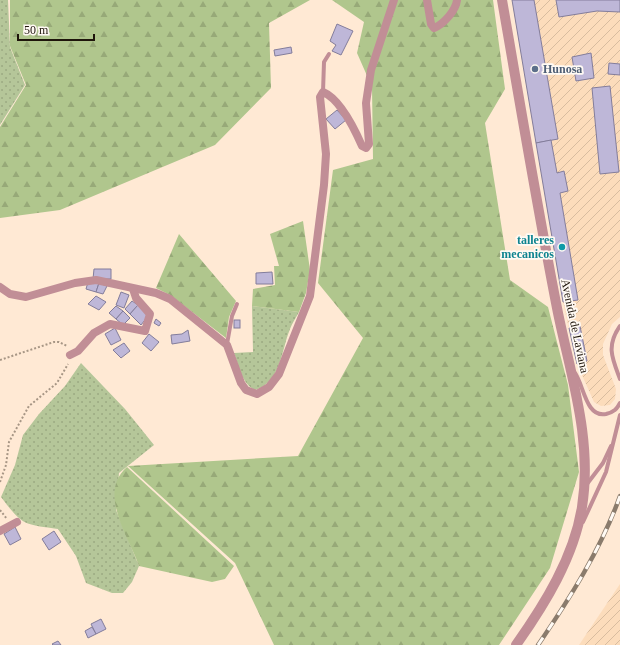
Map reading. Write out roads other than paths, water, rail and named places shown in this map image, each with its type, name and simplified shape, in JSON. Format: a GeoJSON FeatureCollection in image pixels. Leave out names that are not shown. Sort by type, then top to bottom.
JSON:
{"type":"FeatureCollection","features":[{"type":"Feature","properties":{"kind":"street"},"geometry":{"type":"LineString","coordinates":[[0,287],[10,294],[20,297],[31,296],[75,282],[101,280],[133,289],[150,291],[170,299],[227,345],[241,383],[246,390],[257,394],[269,387],[279,374],[310,296],[324,185],[326,154],[320,97],[323,92],[328,94],[346,115],[362,146],[366,148],[370,144],[366,102],[371,70],[394,0]]}},
{"type":"Feature","properties":{"kind":"street"},"geometry":{"type":"LineString","coordinates":[[427,0],[431,24],[434,28],[440,26],[456,5],[457,0]]}},
{"type":"Feature","properties":{"kind":"street","name":"Avenida de Laviana"},"geometry":{"type":"LineString","coordinates":[[502,0],[557,309],[580,415],[583,440],[584,487],[582,507],[573,542],[558,577],[531,623],[516,645]]}},
{"type":"Feature","properties":{"kind":"street"},"geometry":{"type":"LineString","coordinates":[[70,355],[78,351],[94,333],[110,324],[144,331],[150,314],[136,298],[133,289]]}},
{"type":"Feature","properties":{"kind":"street"},"geometry":{"type":"LineString","coordinates":[[0,531],[17,522]]}},
{"type":"Feature","properties":{"kind":"lane"},"geometry":{"type":"LineString","coordinates":[[323,92],[324,62],[328,54]]}},
{"type":"Feature","properties":{"kind":"lane"},"geometry":{"type":"LineString","coordinates":[[227,345],[232,316],[237,304]]}},
{"type":"Feature","properties":{"kind":"lane"},"geometry":{"type":"LineString","coordinates":[[620,326],[611,343],[611,353],[620,379]]}},
{"type":"Feature","properties":{"kind":"lane"},"geometry":{"type":"LineString","coordinates":[[570,366],[580,381],[589,407],[596,412],[603,414],[611,413],[617,409],[620,403]]}},
{"type":"Feature","properties":{"kind":"lane"},"geometry":{"type":"LineString","coordinates":[[573,542],[606,472],[620,415]]}},
{"type":"Feature","properties":{"kind":"lane"},"geometry":{"type":"LineString","coordinates":[[584,487],[603,463],[616,433]]}},
{"type":"Feature","properties":{"kind":"railway"},"geometry":{"type":"LineString","coordinates":[[538,645],[584,573],[604,535],[620,496]]}},
{"type":"Feature","properties":{"kind":"place","name":"Hunosa"},"geometry":{"type":"Point","coordinates":[535,69]}},
{"type":"Feature","properties":{"kind":"place","name":"talleres mecanicos"},"geometry":{"type":"Point","coordinates":[562,247]}}]}
